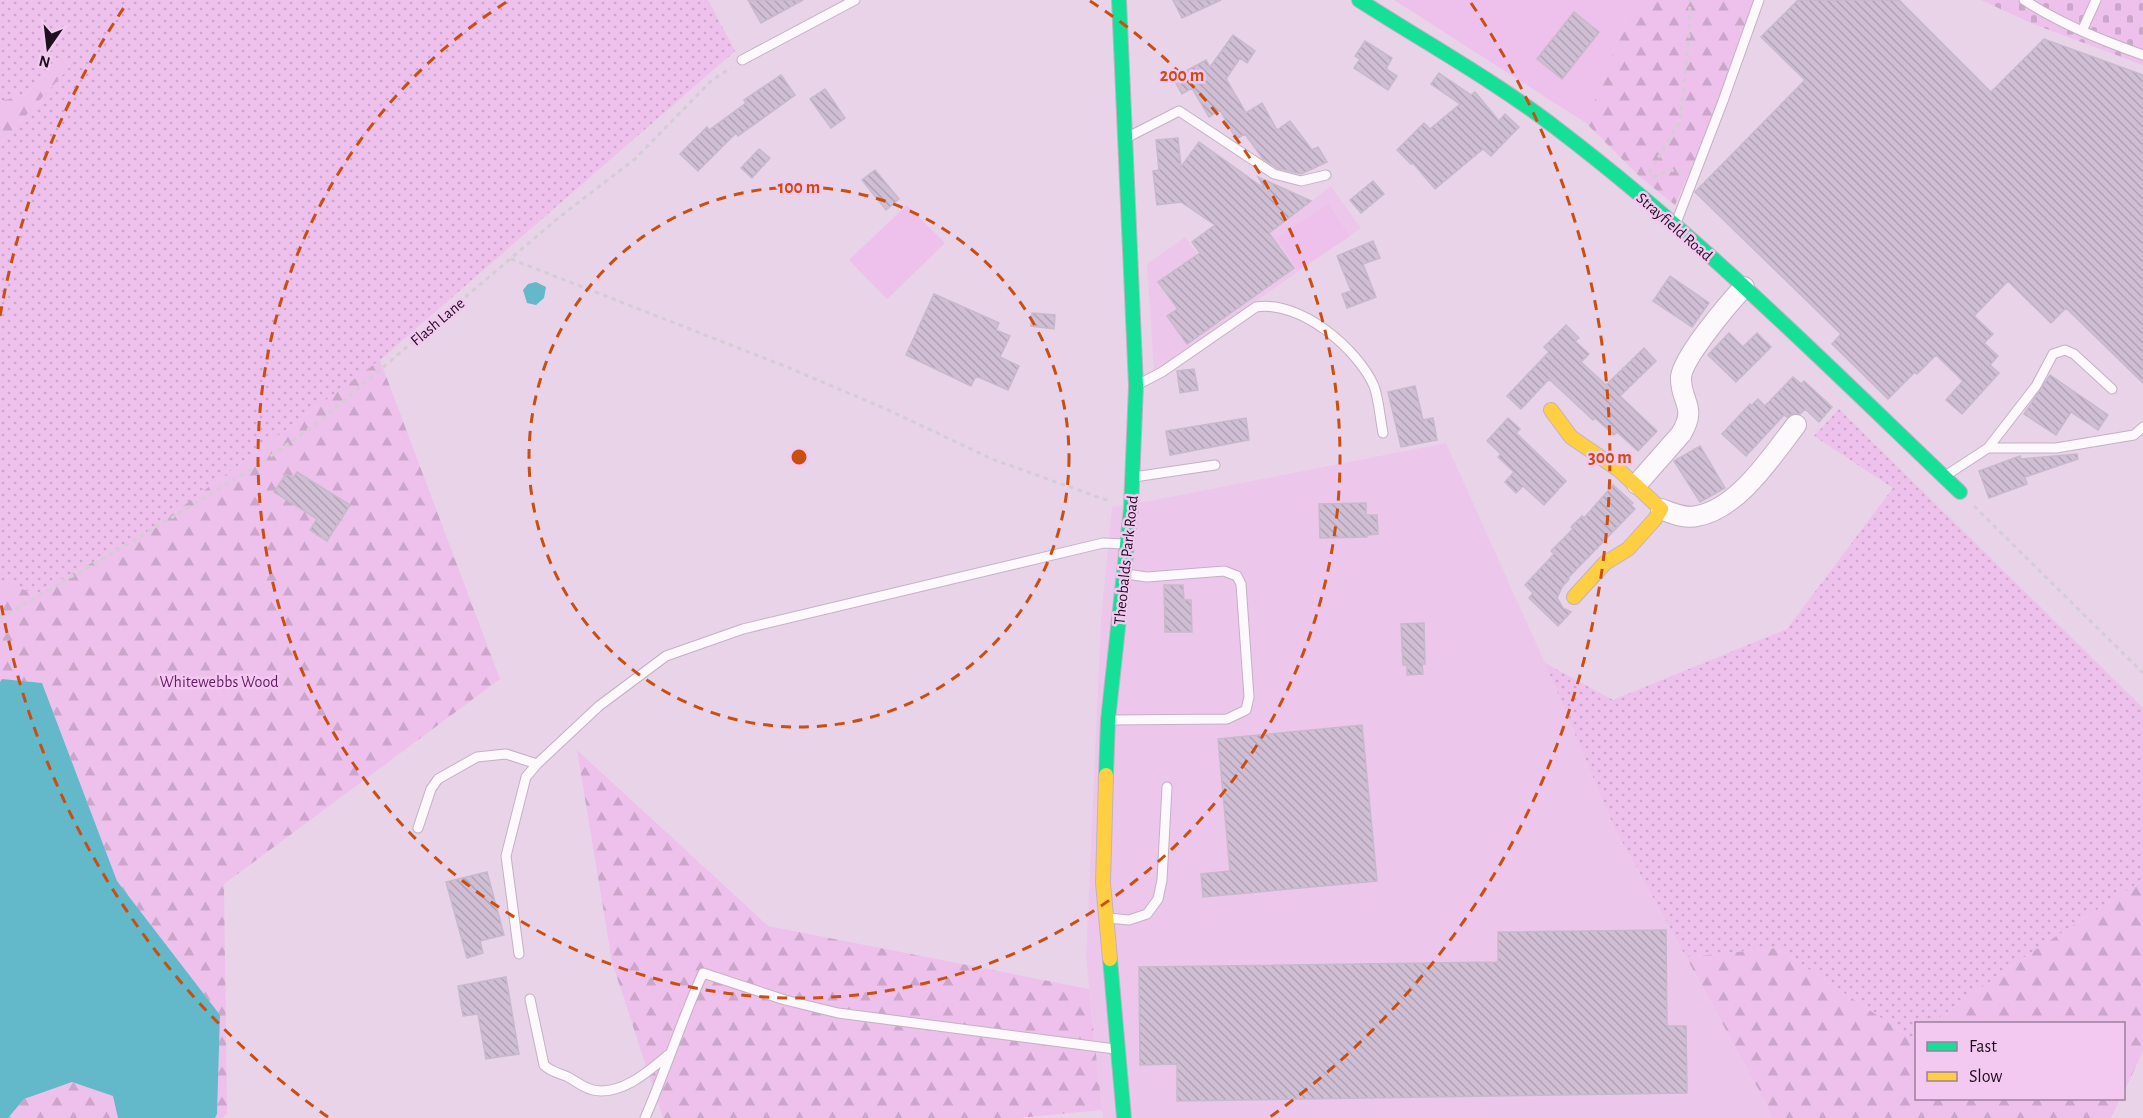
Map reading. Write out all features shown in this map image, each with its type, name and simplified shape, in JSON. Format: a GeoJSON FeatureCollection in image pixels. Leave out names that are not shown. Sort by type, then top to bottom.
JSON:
{"type":"FeatureCollection","features":[{"type":"Feature","properties":{"kind":"street","name":"Theobalds Park Road"},"geometry":{"type":"LineString","coordinates":[[1119,0],[1136,386],[1128,545],[1108,720],[1102,883],[1124,1118]]}},
{"type":"Feature","properties":{"kind":"street","name":"Strayfield Road"},"geometry":{"type":"LineString","coordinates":[[1359,0],[1511,95],[1584,149],[1675,225],[1744,287],[1960,492]]}},
{"type":"Feature","properties":{"kind":"street"},"geometry":{"type":"LineString","coordinates":[[1637,484],[1686,426],[1689,414],[1681,387],[1683,367],[1725,306],[1744,287]]}},
{"type":"Feature","properties":{"kind":"street"},"geometry":{"type":"LineString","coordinates":[[1551,410],[1561,428],[1571,438],[1612,464],[1637,484],[1661,509],[1686,517],[1698,516],[1736,496],[1759,474],[1796,425]]}},
{"type":"Feature","properties":{"kind":"street"},"geometry":{"type":"LineString","coordinates":[[1574,597],[1605,563],[1628,549],[1661,509]]}},
{"type":"Feature","properties":{"kind":"lane"},"geometry":{"type":"LineString","coordinates":[[742,60],[855,0]]}},
{"type":"Feature","properties":{"kind":"lane"},"geometry":{"type":"LineString","coordinates":[[1675,225],[1759,0]]}},
{"type":"Feature","properties":{"kind":"lane"},"geometry":{"type":"LineString","coordinates":[[2024,0],[2051,17],[2082,32],[2143,55]]}},
{"type":"Feature","properties":{"kind":"lane"},"geometry":{"type":"LineString","coordinates":[[2082,32],[2096,0]]}},
{"type":"Feature","properties":{"kind":"lane"},"geometry":{"type":"LineString","coordinates":[[1124,139],[1179,111],[1274,174],[1301,181],[1326,175]]}},
{"type":"Feature","properties":{"kind":"lane"},"geometry":{"type":"LineString","coordinates":[[1136,386],[1162,372],[1256,307],[1279,308],[1311,321],[1333,336],[1362,366],[1374,387],[1383,433]]}},
{"type":"Feature","properties":{"kind":"lane"},"geometry":{"type":"LineString","coordinates":[[1943,477],[1988,448],[2036,386],[2053,354],[2065,350],[2074,354],[2112,389]]}},
{"type":"Feature","properties":{"kind":"lane"},"geometry":{"type":"LineString","coordinates":[[1988,448],[2056,448],[2134,435],[2143,427]]}},
{"type":"Feature","properties":{"kind":"lane"},"geometry":{"type":"LineString","coordinates":[[1133,477],[1215,465]]}},
{"type":"Feature","properties":{"kind":"lane"},"geometry":{"type":"LineString","coordinates":[[519,954],[506,856],[526,777],[599,706],[666,656],[743,629],[917,586],[1103,543],[1128,545]]}},
{"type":"Feature","properties":{"kind":"lane"},"geometry":{"type":"LineString","coordinates":[[1108,720],[1227,719],[1245,710],[1249,697],[1241,584],[1236,576],[1224,571],[1147,577],[1124,574]]}},
{"type":"Feature","properties":{"kind":"lane"},"geometry":{"type":"LineString","coordinates":[[418,828],[431,789],[438,779],[477,757],[506,754],[537,764]]}},
{"type":"Feature","properties":{"kind":"lane"},"geometry":{"type":"LineString","coordinates":[[1106,917],[1129,920],[1147,914],[1158,899],[1162,880],[1167,787]]}},
{"type":"Feature","properties":{"kind":"lane"},"geometry":{"type":"LineString","coordinates":[[645,1118],[684,1015],[703,973],[784,1000],[838,1013],[1118,1049]]}},
{"type":"Feature","properties":{"kind":"lane"},"geometry":{"type":"LineString","coordinates":[[530,999],[544,1065],[549,1070],[591,1090],[612,1090],[631,1082],[647,1073],[670,1054]]}},
{"type":"Feature","properties":{"kind":"path"},"geometry":{"type":"LineString","coordinates":[[1690,0],[1689,36],[1680,122],[1646,179],[1670,170],[1695,174]]}},
{"type":"Feature","properties":{"kind":"path","name":"Flash Lane"},"geometry":{"type":"LineString","coordinates":[[0,618],[134,541],[267,459],[320,421],[557,219],[636,158],[712,80],[742,60]]}},
{"type":"Feature","properties":{"kind":"path"},"geometry":{"type":"LineString","coordinates":[[511,259],[862,399],[992,459],[1131,508]]}},
{"type":"Feature","properties":{"kind":"path"},"geometry":{"type":"LineString","coordinates":[[1960,492],[2143,673]]}},
{"type":"Feature","properties":{"kind":"shaded area"},"geometry":{"type":"Polygon","coordinates":[[[1331,186],[1361,228],[1154,372],[1147,264],[1185,237],[1214,276],[1331,186]]]}},
{"type":"Feature","properties":{"kind":"shaded area"},"geometry":{"type":"Polygon","coordinates":[[[1446,443],[1545,663],[1615,829],[1766,1103],[1772,1118],[1103,1118],[1086,957],[1101,620],[1112,507],[1446,443]]]}},
{"type":"Feature","properties":{"kind":"green space"},"geometry":{"type":"Polygon","coordinates":[[[0,0],[708,0],[735,51],[380,360],[152,529],[36,594],[0,581],[0,144],[75,61],[57,58],[26,95],[0,101],[0,0]]]}},
{"type":"Feature","properties":{"kind":"green space"},"geometry":{"type":"Polygon","coordinates":[[[1394,0],[1633,0],[1586,123],[1394,0]]]}},
{"type":"Feature","properties":{"kind":"green space"},"geometry":{"type":"Polygon","coordinates":[[[1633,0],[1754,0],[1723,96],[1675,205],[1640,177],[1586,123],[1633,0]]]}},
{"type":"Feature","properties":{"kind":"green space"},"geometry":{"type":"Polygon","coordinates":[[[1981,0],[2143,0],[2143,65],[2031,23],[1981,0]]]}},
{"type":"Feature","properties":{"kind":"green space"},"geometry":{"type":"Polygon","coordinates":[[[57,58],[76,60],[0,144],[0,101],[26,95],[57,58]]]}},
{"type":"Feature","properties":{"kind":"green space"},"geometry":{"type":"Polygon","coordinates":[[[1328,204],[1350,236],[1298,270],[1277,238],[1328,204]]]}},
{"type":"Feature","properties":{"kind":"green space"},"geometry":{"type":"Polygon","coordinates":[[[907,205],[945,243],[887,299],[849,260],[907,205]]]}},
{"type":"Feature","properties":{"kind":"green space","name":"Whitewebbs Wood"},"geometry":{"type":"Polygon","coordinates":[[[380,360],[500,679],[224,884],[227,1113],[223,1118],[215,1118],[217,1114],[220,1015],[117,881],[42,683],[2,679],[0,682],[0,581],[36,594],[152,529],[380,360]],[[298,472],[293,478],[286,474],[275,493],[317,519],[311,530],[327,541],[350,504],[298,472]]]}},
{"type":"Feature","properties":{"kind":"green space"},"geometry":{"type":"Polygon","coordinates":[[[1839,409],[2143,708],[2143,880],[2032,952],[1933,1022],[1915,1022],[1915,1035],[1911,1038],[1777,948],[1686,957],[1615,829],[1545,663],[1613,700],[1787,629],[1893,488],[1814,436],[1839,409]]]}},
{"type":"Feature","properties":{"kind":"green space"},"geometry":{"type":"Polygon","coordinates":[[[577,750],[768,926],[1089,989],[1102,1110],[1018,1118],[663,1118],[612,962],[577,750]]]}},
{"type":"Feature","properties":{"kind":"green space"},"geometry":{"type":"Polygon","coordinates":[[[2143,880],[2143,1051],[2125,1090],[2125,1022],[1933,1022],[2032,952],[2143,880]]]}},
{"type":"Feature","properties":{"kind":"green space"},"geometry":{"type":"Polygon","coordinates":[[[1777,948],[1911,1038],[1915,1035],[1915,1100],[2120,1100],[2111,1118],[1772,1118],[1686,957],[1777,948]]]}},
{"type":"Feature","properties":{"kind":"green space"},"geometry":{"type":"Polygon","coordinates":[[[72,1082],[114,1096],[118,1118],[8,1118],[24,1099],[72,1082]]]}},
{"type":"Feature","properties":{"kind":"water"},"geometry":{"type":"Polygon","coordinates":[[[536,282],[546,287],[544,298],[536,305],[527,303],[523,290],[528,284],[536,282]]]}},
{"type":"Feature","properties":{"kind":"water"},"geometry":{"type":"Polygon","coordinates":[[[2,679],[42,683],[117,881],[220,1015],[217,1114],[215,1118],[118,1118],[113,1096],[72,1082],[24,1099],[8,1118],[0,1118],[0,682],[2,679]]]}},
{"type":"Feature","properties":{"kind":"building"},"geometry":{"type":"Polygon","coordinates":[[[748,0],[803,0],[761,23],[748,0]]]}},
{"type":"Feature","properties":{"kind":"building"},"geometry":{"type":"Polygon","coordinates":[[[1173,0],[1221,0],[1182,18],[1173,0]]]}},
{"type":"Feature","properties":{"kind":"building"},"geometry":{"type":"Polygon","coordinates":[[[1798,0],[1899,0],[1991,92],[2044,39],[2143,75],[2143,383],[2066,308],[2051,323],[2008,281],[1974,316],[1993,334],[1984,343],[1998,356],[1990,365],[1999,373],[1962,414],[1946,400],[1963,381],[1936,355],[1888,399],[1832,344],[1841,334],[1695,192],[1805,80],[1761,37],[1798,0]]]}},
{"type":"Feature","properties":{"kind":"building"},"geometry":{"type":"Polygon","coordinates":[[[1574,12],[1599,32],[1562,79],[1537,59],[1574,12]]]}},
{"type":"Feature","properties":{"kind":"building"},"geometry":{"type":"Polygon","coordinates":[[[1233,35],[1255,51],[1247,63],[1240,58],[1226,79],[1246,113],[1262,103],[1277,130],[1290,121],[1312,150],[1318,147],[1327,162],[1301,174],[1277,168],[1263,159],[1245,134],[1236,139],[1220,110],[1209,117],[1192,88],[1182,94],[1173,78],[1206,60],[1210,67],[1233,35]]]}},
{"type":"Feature","properties":{"kind":"building"},"geometry":{"type":"Polygon","coordinates":[[[1365,41],[1392,58],[1386,69],[1397,76],[1388,90],[1354,68],[1360,59],[1355,56],[1365,41]]]}},
{"type":"Feature","properties":{"kind":"building"},"geometry":{"type":"Polygon","coordinates":[[[1439,73],[1471,95],[1475,92],[1499,121],[1505,114],[1519,127],[1491,156],[1483,149],[1435,189],[1413,163],[1411,164],[1397,150],[1424,123],[1430,129],[1460,104],[1431,84],[1439,73]]]}},
{"type":"Feature","properties":{"kind":"building"},"geometry":{"type":"Polygon","coordinates":[[[781,75],[795,95],[738,136],[736,133],[698,171],[680,154],[707,127],[709,130],[746,103],[744,100],[781,75]]]}},
{"type":"Feature","properties":{"kind":"building"},"geometry":{"type":"Polygon","coordinates":[[[825,89],[845,118],[831,128],[810,99],[825,89]]]}},
{"type":"Feature","properties":{"kind":"building"},"geometry":{"type":"Polygon","coordinates":[[[1178,138],[1181,167],[1199,142],[1265,189],[1258,177],[1311,201],[1269,233],[1294,268],[1187,344],[1167,316],[1178,309],[1158,282],[1200,253],[1192,242],[1215,225],[1181,202],[1157,205],[1153,171],[1159,170],[1156,140],[1178,138]]]}},
{"type":"Feature","properties":{"kind":"building"},"geometry":{"type":"Polygon","coordinates":[[[759,149],[770,158],[752,178],[741,168],[759,149]]]}},
{"type":"Feature","properties":{"kind":"building"},"geometry":{"type":"Polygon","coordinates":[[[875,170],[899,199],[886,210],[862,180],[875,170]]]}},
{"type":"Feature","properties":{"kind":"building"},"geometry":{"type":"Polygon","coordinates":[[[1373,181],[1384,194],[1361,213],[1350,200],[1373,181]]]}},
{"type":"Feature","properties":{"kind":"building"},"geometry":{"type":"Polygon","coordinates":[[[1373,241],[1380,258],[1363,264],[1376,297],[1347,308],[1342,294],[1351,291],[1337,256],[1373,241]]]}},
{"type":"Feature","properties":{"kind":"building"},"geometry":{"type":"Polygon","coordinates":[[[1670,276],[1709,303],[1692,327],[1653,301],[1670,276]]]}},
{"type":"Feature","properties":{"kind":"building"},"geometry":{"type":"Polygon","coordinates":[[[934,294],[999,323],[996,330],[1010,336],[1000,357],[1019,366],[1008,390],[976,376],[971,386],[906,355],[934,294]]]}},
{"type":"Feature","properties":{"kind":"building"},"geometry":{"type":"Polygon","coordinates":[[[1032,313],[1055,315],[1054,329],[1031,326],[1032,313]]]}},
{"type":"Feature","properties":{"kind":"building"},"geometry":{"type":"Polygon","coordinates":[[[1566,325],[1579,338],[1575,341],[1589,354],[1581,362],[1606,385],[1644,348],[1656,361],[1620,396],[1657,431],[1638,451],[1617,432],[1614,435],[1595,418],[1593,420],[1549,379],[1521,409],[1507,396],[1549,352],[1544,347],[1566,325]]]}},
{"type":"Feature","properties":{"kind":"building"},"geometry":{"type":"Polygon","coordinates":[[[1729,333],[1743,347],[1757,333],[1771,347],[1736,382],[1708,355],[1729,333]]]}},
{"type":"Feature","properties":{"kind":"building"},"geometry":{"type":"Polygon","coordinates":[[[1194,369],[1198,390],[1180,393],[1177,371],[1194,369]]]}},
{"type":"Feature","properties":{"kind":"building"},"geometry":{"type":"Polygon","coordinates":[[[2050,375],[2108,415],[2098,430],[2071,412],[2056,435],[2024,414],[2050,375]]]}},
{"type":"Feature","properties":{"kind":"building"},"geometry":{"type":"Polygon","coordinates":[[[1793,377],[1801,384],[1804,381],[1832,407],[1819,422],[1805,409],[1800,414],[1787,417],[1784,415],[1746,456],[1722,434],[1750,404],[1751,406],[1758,399],[1765,406],[1793,377]]]}},
{"type":"Feature","properties":{"kind":"building"},"geometry":{"type":"Polygon","coordinates":[[[1415,386],[1423,420],[1433,418],[1437,440],[1401,447],[1388,392],[1415,386]]]}},
{"type":"Feature","properties":{"kind":"building"},"geometry":{"type":"Polygon","coordinates":[[[1246,418],[1249,440],[1170,455],[1166,431],[1246,418]]]}},
{"type":"Feature","properties":{"kind":"building"},"geometry":{"type":"Polygon","coordinates":[[[1508,418],[1520,429],[1516,433],[1566,481],[1544,505],[1523,486],[1516,493],[1505,482],[1514,472],[1498,457],[1501,454],[1487,441],[1508,418]]]}},
{"type":"Feature","properties":{"kind":"building"},"geometry":{"type":"Polygon","coordinates":[[[1700,446],[1725,488],[1700,502],[1674,461],[1700,446]]]}},
{"type":"Feature","properties":{"kind":"building"},"geometry":{"type":"Polygon","coordinates":[[[2077,454],[2078,459],[2025,477],[2027,484],[1989,498],[1979,471],[2020,456],[2021,459],[2077,454]]]}},
{"type":"Feature","properties":{"kind":"building"},"geometry":{"type":"Polygon","coordinates":[[[297,472],[350,505],[327,541],[310,530],[317,519],[274,492],[286,474],[293,478],[297,472]]]}},
{"type":"Feature","properties":{"kind":"building"},"geometry":{"type":"Polygon","coordinates":[[[1613,485],[1633,503],[1631,505],[1635,509],[1562,587],[1557,598],[1563,608],[1571,612],[1558,626],[1529,598],[1533,593],[1525,585],[1554,554],[1551,551],[1573,529],[1571,527],[1582,516],[1584,518],[1613,485]]]}},
{"type":"Feature","properties":{"kind":"building"},"geometry":{"type":"Polygon","coordinates":[[[1366,503],[1366,515],[1377,515],[1378,534],[1367,535],[1367,537],[1320,538],[1319,504],[1366,503]]]}},
{"type":"Feature","properties":{"kind":"building"},"geometry":{"type":"Polygon","coordinates":[[[1164,585],[1183,585],[1184,600],[1191,600],[1192,632],[1165,632],[1164,585]]]}},
{"type":"Feature","properties":{"kind":"building"},"geometry":{"type":"Polygon","coordinates":[[[1424,623],[1425,664],[1422,664],[1423,674],[1407,675],[1407,665],[1403,665],[1401,624],[1424,623]]]}},
{"type":"Feature","properties":{"kind":"building"},"geometry":{"type":"Polygon","coordinates":[[[1362,725],[1377,881],[1203,897],[1201,874],[1230,871],[1218,739],[1362,725]]]}},
{"type":"Feature","properties":{"kind":"building"},"geometry":{"type":"Polygon","coordinates":[[[487,872],[504,935],[480,941],[483,953],[467,958],[446,882],[487,872]]]}},
{"type":"Feature","properties":{"kind":"building"},"geometry":{"type":"Polygon","coordinates":[[[1666,930],[1667,1026],[1686,1026],[1687,1093],[1177,1101],[1177,1064],[1140,1065],[1139,967],[1498,962],[1498,932],[1666,930]]]}},
{"type":"Feature","properties":{"kind":"building"},"geometry":{"type":"Polygon","coordinates":[[[506,977],[519,1054],[486,1059],[478,1014],[463,1016],[458,986],[506,977]]]}},
{"type":"Feature","properties":{"kind":"traffic: fast"},"geometry":{"type":"LineString","coordinates":[[1106,775],[1108,720],[1131,508],[1136,386],[1119,0]]}},
{"type":"Feature","properties":{"kind":"traffic: fast"},"geometry":{"type":"LineString","coordinates":[[1359,0],[1536,113],[1613,173],[1715,260],[1960,492]]}},
{"type":"Feature","properties":{"kind":"traffic: fast"},"geometry":{"type":"LineString","coordinates":[[1110,959],[1124,1118]]}},
{"type":"Feature","properties":{"kind":"traffic: slow"},"geometry":{"type":"LineString","coordinates":[[1551,410],[1571,437],[1619,470],[1661,509],[1628,549],[1605,563],[1574,597]]}},
{"type":"Feature","properties":{"kind":"traffic: slow"},"geometry":{"type":"LineString","coordinates":[[1106,775],[1103,883],[1110,959]]}}]}
